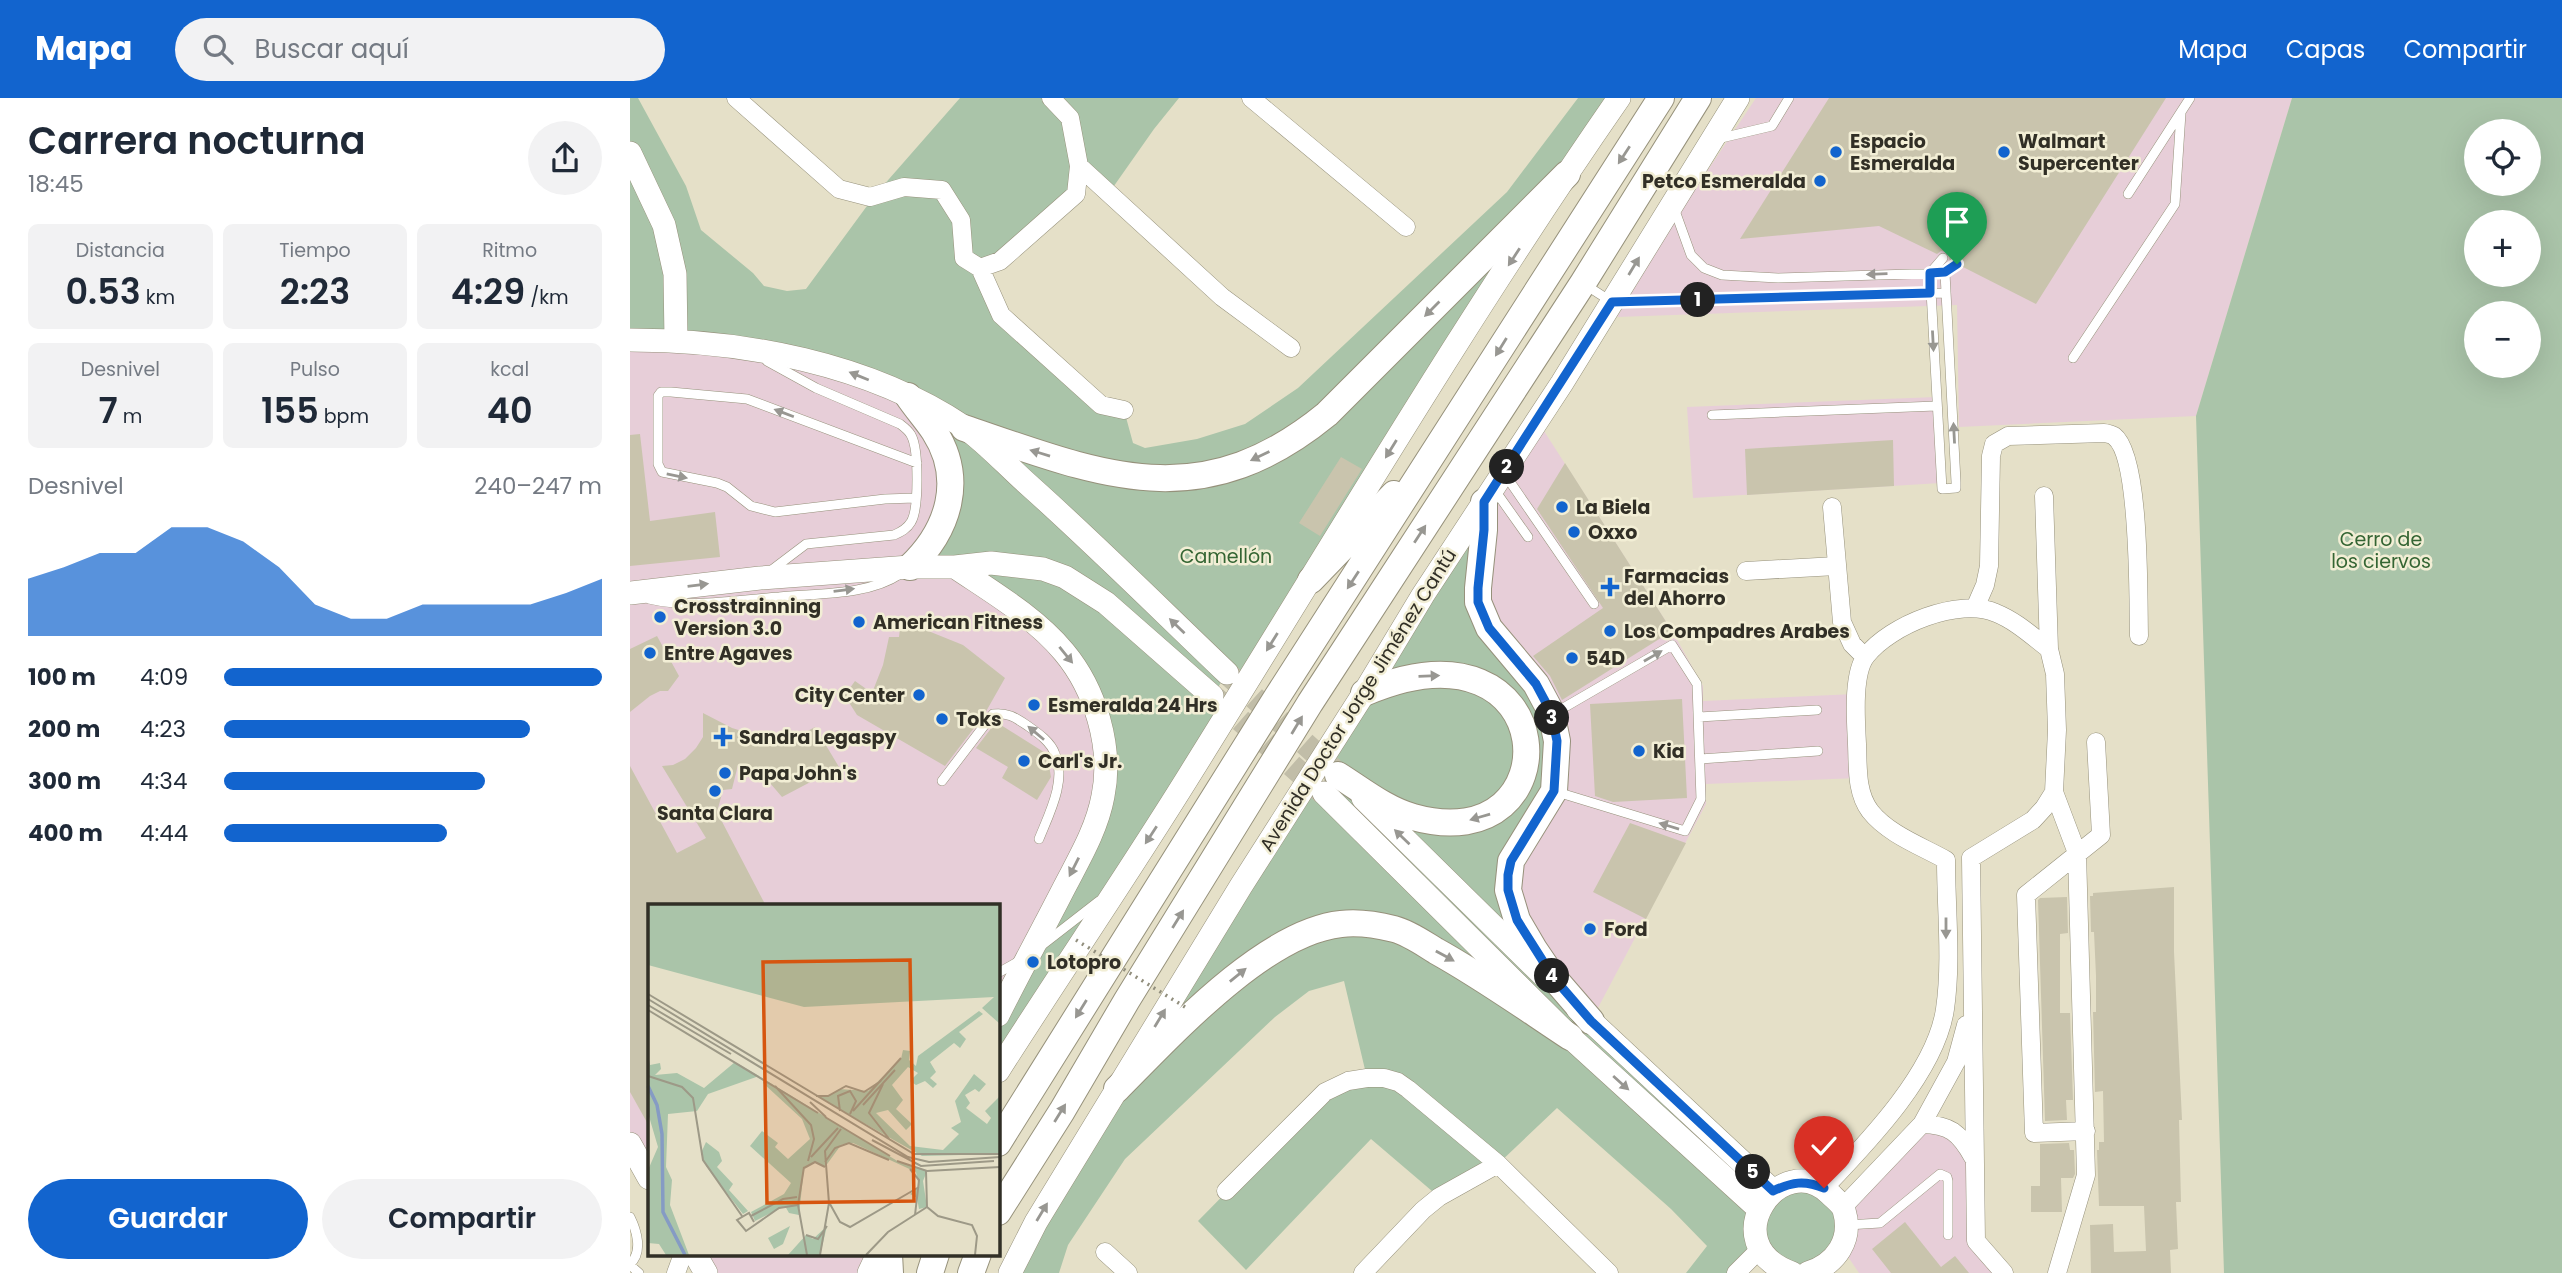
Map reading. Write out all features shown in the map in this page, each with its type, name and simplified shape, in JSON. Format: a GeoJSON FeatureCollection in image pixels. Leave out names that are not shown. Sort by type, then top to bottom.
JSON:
{"type":"FeatureCollection","features":[{"type":"Feature","properties":{"kind":"main road"},"geometry":{"type":"LineString","coordinates":[[999,1141],[1277,697],[1661,98]]}},
{"type":"Feature","properties":{"kind":"main road","name":"Avenida Doctor Jorge Jiménez Cantú"},"geometry":{"type":"LineString","coordinates":[[999,1210],[1310,703],[1583,283],[1698,98]]}},
{"type":"Feature","properties":{"kind":"main road"},"geometry":{"type":"LineString","coordinates":[[964,428],[1103,473],[1136,478],[1193,477],[1249,462],[1290,442],[1326,414],[1567,174]]}},
{"type":"Feature","properties":{"kind":"main road"},"geometry":{"type":"LineString","coordinates":[[908,396],[935,432],[948,462],[952,487],[936,538],[910,567]]}},
{"type":"Feature","properties":{"kind":"main road"},"geometry":{"type":"LineString","coordinates":[[1311,580],[1434,452]]}},
{"type":"Feature","properties":{"kind":"main road"},"geometry":{"type":"LineString","coordinates":[[1493,487],[1484,530],[1478,588],[1482,615],[1489,628],[1536,684],[1552,715],[1557,741],[1554,791],[1511,861],[1508,890],[1517,920],[1553,977],[1581,1029]]}},
{"type":"Feature","properties":{"kind":"main road"},"geometry":{"type":"LineString","coordinates":[[1332,779],[1410,816],[1440,822],[1460,822],[1492,814],[1504,805],[1522,777],[1525,747],[1519,716],[1499,692],[1479,681],[1451,675],[1423,675],[1391,682],[1364,693]]}},
{"type":"Feature","properties":{"kind":"main road"},"geometry":{"type":"LineString","coordinates":[[1117,1089],[1200,1006],[1257,961],[1303,936],[1341,923],[1394,929],[1408,935],[1581,1029]]}},
{"type":"Feature","properties":{"kind":"main road"},"geometry":{"type":"LineString","coordinates":[[930,1273],[935,1256]]}},
{"type":"Feature","properties":{"kind":"main road"},"geometry":{"type":"LineString","coordinates":[[971,1273],[977,1256]]}},
{"type":"Feature","properties":{"kind":"street"},"geometry":{"type":"LineString","coordinates":[[736,98],[839,189],[870,197],[904,187],[942,190],[961,220],[964,258],[980,268],[1001,315],[1101,405],[1124,410]]}},
{"type":"Feature","properties":{"kind":"street"},"geometry":{"type":"LineString","coordinates":[[980,268],[1000,261],[1076,194],[1079,166],[1070,118],[1051,98]]}},
{"type":"Feature","properties":{"kind":"street"},"geometry":{"type":"LineString","coordinates":[[1251,98],[1406,227]]}},
{"type":"Feature","properties":{"kind":"street"},"geometry":{"type":"LineString","coordinates":[[999,1069],[1120,885],[1404,428],[1619,98]]}},
{"type":"Feature","properties":{"kind":"street","name":"Avenida Doctor Jorge Jiménez Cantú"},"geometry":{"type":"LineString","coordinates":[[1010,1273],[1036,1222],[1241,886],[1423,595],[1612,302],[1738,98]]}},
{"type":"Feature","properties":{"kind":"street"},"geometry":{"type":"LineString","coordinates":[[630,153],[664,225],[675,274],[676,340]]}},
{"type":"Feature","properties":{"kind":"street"},"geometry":{"type":"LineString","coordinates":[[1079,166],[1222,297],[1292,348]]}},
{"type":"Feature","properties":{"kind":"street"},"geometry":{"type":"LineString","coordinates":[[630,340],[676,340],[747,349],[848,372],[908,396],[964,428],[1049,503],[1227,673]]}},
{"type":"Feature","properties":{"kind":"street"},"geometry":{"type":"LineString","coordinates":[[1975,608],[1985,585],[1989,566],[1991,456],[1994,444],[1998,439],[2008,436],[2104,433],[2114,436],[2121,444],[2137,508],[2139,636]]}},
{"type":"Feature","properties":{"kind":"street"},"geometry":{"type":"LineString","coordinates":[[2044,496],[2049,649],[2055,674],[2057,730],[2054,792],[2077,853],[2086,1131],[2086,1175],[2057,1273]]}},
{"type":"Feature","properties":{"kind":"street"},"geometry":{"type":"LineString","coordinates":[[1832,508],[1842,622],[1852,644],[1865,657]]}},
{"type":"Feature","properties":{"kind":"street"},"geometry":{"type":"LineString","coordinates":[[630,594],[760,578],[910,567],[956,567],[991,563],[1043,569],[1065,577],[1107,603],[1212,696]]}},
{"type":"Feature","properties":{"kind":"street"},"geometry":{"type":"LineString","coordinates":[[1746,571],[1836,566]]}},
{"type":"Feature","properties":{"kind":"street"},"geometry":{"type":"LineString","coordinates":[[956,567],[1046,633],[1063,650],[1081,674],[1092,696],[1105,760],[1100,810],[1076,865],[1006,986]]}},
{"type":"Feature","properties":{"kind":"street"},"geometry":{"type":"LineString","coordinates":[[1824,1188],[1852,1159],[1910,1089],[1936,1043],[1945,1011],[1946,860],[1894,831],[1871,813],[1863,799],[1858,778],[1855,694],[1865,657],[1888,637],[1916,620],[1946,611],[1975,608],[1996,612],[2019,625],[2049,649]]}},
{"type":"Feature","properties":{"kind":"street"},"geometry":{"type":"LineString","coordinates":[[2086,1131],[2034,1133],[2026,895],[2101,835],[2096,742]]}},
{"type":"Feature","properties":{"kind":"street"},"geometry":{"type":"LineString","coordinates":[[1332,779],[1759,1209]]}},
{"type":"Feature","properties":{"kind":"street"},"geometry":{"type":"LineString","coordinates":[[2004,1273],[1976,1241],[1971,858],[2033,820],[2054,792]]}},
{"type":"Feature","properties":{"kind":"street"},"geometry":{"type":"LineString","coordinates":[[1946,882],[1971,881]]}},
{"type":"Feature","properties":{"kind":"street"},"geometry":{"type":"LineString","coordinates":[[1844,1216],[1871,1177],[1917,1129],[1956,1062],[1972,1005]]}},
{"type":"Feature","properties":{"kind":"street"},"geometry":{"type":"LineString","coordinates":[[1581,1029],[1773,1191]]}},
{"type":"Feature","properties":{"kind":"street"},"geometry":{"type":"LineString","coordinates":[[1226,1191],[1325,1092],[1348,1082],[1384,1078],[1398,1082],[1498,1164],[1589,1267],[1609,1273]]}},
{"type":"Feature","properties":{"kind":"street"},"geometry":{"type":"LineString","coordinates":[[1917,1129],[1944,1125],[1963,1140],[1975,1162]]}},
{"type":"Feature","properties":{"kind":"street"},"geometry":{"type":"LineString","coordinates":[[630,1144],[648,1176]]}},
{"type":"Feature","properties":{"kind":"street"},"geometry":{"type":"LineString","coordinates":[[1363,1273],[1423,1210],[1438,1198],[1498,1164]]}},
{"type":"Feature","properties":{"kind":"street"},"geometry":{"type":"LineString","coordinates":[[1782,1271],[1768,1260],[1755,1236],[1759,1209],[1773,1191],[1794,1182],[1810,1182],[1824,1188],[1844,1216],[1846,1234],[1842,1248],[1833,1260],[1821,1269],[1808,1273]]}},
{"type":"Feature","properties":{"kind":"street"},"geometry":{"type":"LineString","coordinates":[[1740,1271],[1760,1249]]}},
{"type":"Feature","properties":{"kind":"street"},"geometry":{"type":"LineString","coordinates":[[1105,1252],[1128,1273]]}},
{"type":"Feature","properties":{"kind":"street"},"geometry":{"type":"LineString","coordinates":[[676,1273],[683,1256]]}},
{"type":"Feature","properties":{"kind":"street"},"geometry":{"type":"LineString","coordinates":[[696,1256],[706,1273]]}},
{"type":"Feature","properties":{"kind":"street"},"geometry":{"type":"LineString","coordinates":[[869,1273],[877,1256]]}},
{"type":"Feature","properties":{"kind":"street"},"geometry":{"type":"LineString","coordinates":[[891,1273],[899,1256]]}},
{"type":"Feature","properties":{"kind":"lane"},"geometry":{"type":"LineString","coordinates":[[1712,140],[1772,126],[1789,98]]}},
{"type":"Feature","properties":{"kind":"lane"},"geometry":{"type":"LineString","coordinates":[[2128,194],[2190,98]]}},
{"type":"Feature","properties":{"kind":"lane"},"geometry":{"type":"LineString","coordinates":[[2073,358],[2175,204],[2181,113]]}},
{"type":"Feature","properties":{"kind":"lane"},"geometry":{"type":"LineString","coordinates":[[1672,203],[1690,255],[1704,268],[1722,275],[1778,278],[1930,273],[1945,272],[1957,264]]}},
{"type":"Feature","properties":{"kind":"lane"},"geometry":{"type":"LineString","coordinates":[[1943,258],[1930,273],[1942,489],[1956,488],[1945,272]]}},
{"type":"Feature","properties":{"kind":"lane"},"geometry":{"type":"LineString","coordinates":[[1583,283],[1612,302],[1946,293]]}},
{"type":"Feature","properties":{"kind":"lane"},"geometry":{"type":"LineString","coordinates":[[747,349],[816,388],[900,424],[911,434],[917,463],[914,519],[906,529],[894,535],[806,544],[760,578]]}},
{"type":"Feature","properties":{"kind":"lane"},"geometry":{"type":"LineString","coordinates":[[915,498],[775,512],[751,506],[727,487],[717,483],[662,472],[657,464],[658,396],[661,392],[671,392],[747,400],[917,463]]}},
{"type":"Feature","properties":{"kind":"lane"},"geometry":{"type":"LineString","coordinates":[[1712,415],[1936,406]]}},
{"type":"Feature","properties":{"kind":"lane"},"geometry":{"type":"LineString","coordinates":[[1493,487],[1528,537]]}},
{"type":"Feature","properties":{"kind":"lane"},"geometry":{"type":"LineString","coordinates":[[1493,487],[1594,604]]}},
{"type":"Feature","properties":{"kind":"lane"},"geometry":{"type":"LineString","coordinates":[[630,594],[683,604],[844,591],[890,581],[910,567]]}},
{"type":"Feature","properties":{"kind":"lane"},"geometry":{"type":"LineString","coordinates":[[1552,715],[1672,645],[1697,684],[1701,799],[1685,831],[1554,791]]}},
{"type":"Feature","properties":{"kind":"lane"},"geometry":{"type":"LineString","coordinates":[[1699,717],[1817,710]]}},
{"type":"Feature","properties":{"kind":"lane"},"geometry":{"type":"LineString","coordinates":[[942,781],[993,714],[1004,713],[1017,718],[1041,736],[1055,752],[1059,773],[1053,807],[1039,839]]}},
{"type":"Feature","properties":{"kind":"lane"},"geometry":{"type":"LineString","coordinates":[[1700,759],[1818,751]]}},
{"type":"Feature","properties":{"kind":"lane"},"geometry":{"type":"LineString","coordinates":[[1006,986],[1120,885]]}},
{"type":"Feature","properties":{"kind":"lane"},"geometry":{"type":"LineString","coordinates":[[1844,1216],[1880,1223],[1940,1174],[1947,1177],[1948,1181],[1948,1235]]}},
{"type":"Feature","properties":{"kind":"lane"},"geometry":{"type":"LineString","coordinates":[[630,1217],[638,1251],[636,1259],[630,1264],[639,1273]]}},
{"type":"Feature","properties":{"kind":"path"},"geometry":{"type":"LineString","coordinates":[[1076,940],[1185,1007]]}},
{"type":"Feature","properties":{"kind":"shaded area","name":"Espacio Esmeralda"},"geometry":{"type":"Polygon","coordinates":[[[1756,98],[2292,98],[2196,416],[1959,427],[1957,305],[1617,317],[1688,200],[1756,98]]]}},
{"type":"Feature","properties":{"kind":"shaded area"},"geometry":{"type":"Polygon","coordinates":[[[630,340],[676,340],[908,396],[935,432],[955,567],[1081,674],[1105,780],[999,1013],[999,904],[648,904],[648,1176],[630,1144],[630,340]]]}},
{"type":"Feature","properties":{"kind":"shaded area"},"geometry":{"type":"Polygon","coordinates":[[[1936,397],[1941,483],[1693,498],[1687,407],[1936,397]]]}},
{"type":"Feature","properties":{"kind":"shaded area"},"geometry":{"type":"Polygon","coordinates":[[[1537,420],[1672,631],[1703,686],[1703,701],[1855,694],[1858,778],[1706,784],[1706,804],[1591,1021],[1517,920],[1489,628],[1484,502],[1537,420]]]}},
{"type":"Feature","properties":{"kind":"shaded area"},"geometry":{"type":"Polygon","coordinates":[[[1922,1124],[1944,1125],[1975,1162],[1976,1240],[2004,1273],[1859,1273],[1842,1248],[1846,1219],[1922,1124]]]}},
{"type":"Feature","properties":{"kind":"shaded area"},"geometry":{"type":"Polygon","coordinates":[[[696,1256],[877,1256],[869,1273],[706,1273],[696,1256]]]}},
{"type":"Feature","properties":{"kind":"green space","name":"Camellón"},"geometry":{"type":"Polygon","coordinates":[[[630,98],[638,98],[686,186],[701,230],[753,273],[764,286],[787,291],[806,289],[875,195],[960,98],[1179,98],[1109,193],[1080,166],[1076,194],[980,269],[1001,315],[1100,405],[1124,410],[1133,443],[1145,448],[1197,439],[1245,424],[1298,388],[1507,192],[1578,98],[1619,98],[1243,689],[1226,674],[1213,696],[1228,713],[999,1069],[999,1013],[1103,795],[1081,674],[955,567],[910,567],[952,487],[908,396],[848,372],[630,340],[630,98]]]}},
{"type":"Feature","properties":{"kind":"green space","name":"Cerro de los ciervos"},"geometry":{"type":"Polygon","coordinates":[[[2292,98],[2562,98],[2562,1273],[2224,1273],[2196,416],[2292,98]]]}},
{"type":"Feature","properties":{"kind":"green space"},"geometry":{"type":"Polygon","coordinates":[[[1484,502],[1478,588],[1536,684],[1556,766],[1511,861],[1534,949],[1772,1190],[1824,1188],[1846,1234],[1808,1273],[1760,1249],[1736,1273],[1686,1273],[1707,1246],[1671,1209],[1557,1108],[1498,1164],[1439,1197],[1371,1139],[1246,1270],[1198,1221],[1325,1092],[1367,1078],[1344,981],[1309,991],[1275,1017],[1125,1159],[1068,1245],[1059,1273],[1010,1273],[1296,798],[1324,793],[1333,769],[1328,748],[1484,502]]]}},
{"type":"Feature","properties":{"kind":"building","name":"Walmart Supercenter"},"geometry":{"type":"Polygon","coordinates":[[[1829,98],[2166,98],[2036,304],[1963,267],[1964,262],[1960,258],[1956,257],[1950,261],[1947,252],[1941,251],[1937,254],[1879,226],[1740,239],[1829,98]]]}},
{"type":"Feature","properties":{"kind":"building"},"geometry":{"type":"Polygon","coordinates":[[[640,434],[650,521],[715,512],[720,557],[630,566],[630,435],[640,434]]]}},
{"type":"Feature","properties":{"kind":"building"},"geometry":{"type":"Polygon","coordinates":[[[1893,440],[1894,486],[1747,495],[1745,449],[1893,440]]]}},
{"type":"Feature","properties":{"kind":"building"},"geometry":{"type":"Polygon","coordinates":[[[1341,457],[1362,469],[1320,536],[1299,523],[1341,457]]]}},
{"type":"Feature","properties":{"kind":"building"},"geometry":{"type":"Polygon","coordinates":[[[1565,463],[1672,631],[1562,700],[1550,676],[1533,656],[1603,608],[1537,509],[1565,463]]]}},
{"type":"Feature","properties":{"kind":"building","name":"City Center"},"geometry":{"type":"Polygon","coordinates":[[[901,620],[963,645],[1005,678],[984,715],[945,766],[857,715],[850,704],[842,699],[855,681],[872,693],[883,665],[889,637],[899,637],[901,620]]]}},
{"type":"Feature","properties":{"kind":"building"},"geometry":{"type":"Polygon","coordinates":[[[657,636],[679,676],[668,691],[660,691],[650,696],[630,712],[630,649],[657,636]]]}},
{"type":"Feature","properties":{"kind":"building","name":"Kia"},"geometry":{"type":"Polygon","coordinates":[[[1682,699],[1687,798],[1613,802],[1595,796],[1590,704],[1682,699]]]}},
{"type":"Feature","properties":{"kind":"building"},"geometry":{"type":"Polygon","coordinates":[[[703,713],[732,728],[768,739],[770,735],[802,734],[815,727],[839,767],[782,797],[770,783],[738,765],[732,789],[723,790],[717,812],[765,904],[648,904],[648,1124],[630,1092],[630,766],[677,853],[706,838],[662,766],[673,765],[685,759],[703,737],[703,713]]]}},
{"type":"Feature","properties":{"kind":"building","name":"Carl's Jr."},"geometry":{"type":"Polygon","coordinates":[[[996,722],[1047,754],[1051,777],[1037,800],[1002,778],[1008,767],[976,748],[996,722]]]}},
{"type":"Feature","properties":{"kind":"building"},"geometry":{"type":"Polygon","coordinates":[[[1630,823],[1686,843],[1646,919],[1593,892],[1630,823]]]}},
{"type":"Feature","properties":{"kind":"building"},"geometry":{"type":"Polygon","coordinates":[[[2174,887],[2174,952],[2182,1120],[2179,1120],[2181,1202],[2176,1202],[2178,1249],[2170,1250],[2171,1273],[2091,1273],[2090,1225],[2113,1224],[2114,1252],[2146,1251],[2144,1206],[2099,1206],[2097,1150],[2099,1142],[2104,1142],[2103,1091],[2095,1092],[2093,1012],[2096,1012],[2096,976],[2090,896],[2093,896],[2093,893],[2174,887]]]}},
{"type":"Feature","properties":{"kind":"building"},"geometry":{"type":"Polygon","coordinates":[[[2067,897],[2068,933],[2060,934],[2060,1013],[2070,1013],[2073,1100],[2066,1100],[2067,1120],[2045,1121],[2038,900],[2067,897]]]}},
{"type":"Feature","properties":{"kind":"building"},"geometry":{"type":"Polygon","coordinates":[[[2069,1143],[2070,1150],[2074,1150],[2075,1174],[2073,1178],[2061,1178],[2062,1212],[2031,1212],[2031,1186],[2040,1186],[2040,1144],[2069,1143]]]}},
{"type":"Feature","properties":{"kind":"building"},"geometry":{"type":"Polygon","coordinates":[[[1905,1222],[1941,1267],[1955,1256],[1969,1273],[1891,1273],[1872,1249],[1905,1222]]]}},
{"type":"Feature","properties":{"kind":"tunnel"},"geometry":{"type":"LineString","coordinates":[[1229,675],[1333,769]]}},
{"type":"Feature","properties":{"kind":"tunnel"},"geometry":{"type":"LineString","coordinates":[[1215,698],[1323,793]]}},
{"type":"Feature","properties":{"kind":"place","name":"Espacio Esmeralda"},"geometry":{"type":"Point","coordinates":[1836,152]}},
{"type":"Feature","properties":{"kind":"place","name":"Walmart Supercenter"},"geometry":{"type":"Point","coordinates":[2004,152]}},
{"type":"Feature","properties":{"kind":"place","name":"Petco Esmeralda"},"geometry":{"type":"Point","coordinates":[1820,181]}},
{"type":"Feature","properties":{"kind":"place","name":"La Biela"},"geometry":{"type":"Point","coordinates":[1562,507]}},
{"type":"Feature","properties":{"kind":"place","name":"Oxxo"},"geometry":{"type":"Point","coordinates":[1574,532]}},
{"type":"Feature","properties":{"kind":"place","name":"Farmacias del Ahorro"},"geometry":{"type":"Point","coordinates":[1610,587]}},
{"type":"Feature","properties":{"kind":"place","name":"Crosstrainning Version 3.0"},"geometry":{"type":"Point","coordinates":[660,617]}},
{"type":"Feature","properties":{"kind":"place","name":"American Fitness"},"geometry":{"type":"Point","coordinates":[859,622]}},
{"type":"Feature","properties":{"kind":"place","name":"Los Compadres Arabes"},"geometry":{"type":"Point","coordinates":[1610,631]}},
{"type":"Feature","properties":{"kind":"place","name":"Entre Agaves"},"geometry":{"type":"Point","coordinates":[650,653]}},
{"type":"Feature","properties":{"kind":"place","name":"54D"},"geometry":{"type":"Point","coordinates":[1572,658]}},
{"type":"Feature","properties":{"kind":"place","name":"City Center"},"geometry":{"type":"Point","coordinates":[919,695]}},
{"type":"Feature","properties":{"kind":"place","name":"Esmeralda 24 Hrs"},"geometry":{"type":"Point","coordinates":[1034,705]}},
{"type":"Feature","properties":{"kind":"place","name":"Toks"},"geometry":{"type":"Point","coordinates":[942,719]}},
{"type":"Feature","properties":{"kind":"place","name":"Sandra Legaspy"},"geometry":{"type":"Point","coordinates":[723,737]}},
{"type":"Feature","properties":{"kind":"place","name":"Kia"},"geometry":{"type":"Point","coordinates":[1639,751]}},
{"type":"Feature","properties":{"kind":"place","name":"Carl's Jr."},"geometry":{"type":"Point","coordinates":[1024,761]}},
{"type":"Feature","properties":{"kind":"place","name":"Papa John's"},"geometry":{"type":"Point","coordinates":[725,773]}},
{"type":"Feature","properties":{"kind":"place","name":"Santa Clara"},"geometry":{"type":"Point","coordinates":[715,791]}},
{"type":"Feature","properties":{"kind":"place","name":"Ford"},"geometry":{"type":"Point","coordinates":[1590,929]}},
{"type":"Feature","properties":{"kind":"place","name":"Lotopro"},"geometry":{"type":"Point","coordinates":[1033,962]}},
{"type":"Feature","properties":{"kind":"route"},"geometry":{"type":"LineString","coordinates":[[1824,1188],[1810,1182],[1794,1182],[1773,1191],[1591,1021],[1553,977],[1517,920],[1508,890],[1511,861],[1554,791],[1557,741],[1551,712],[1536,684],[1489,628],[1478,602],[1484,502],[1612,302],[1930,293],[1930,273],[1948,271],[1957,264]]}}]}
